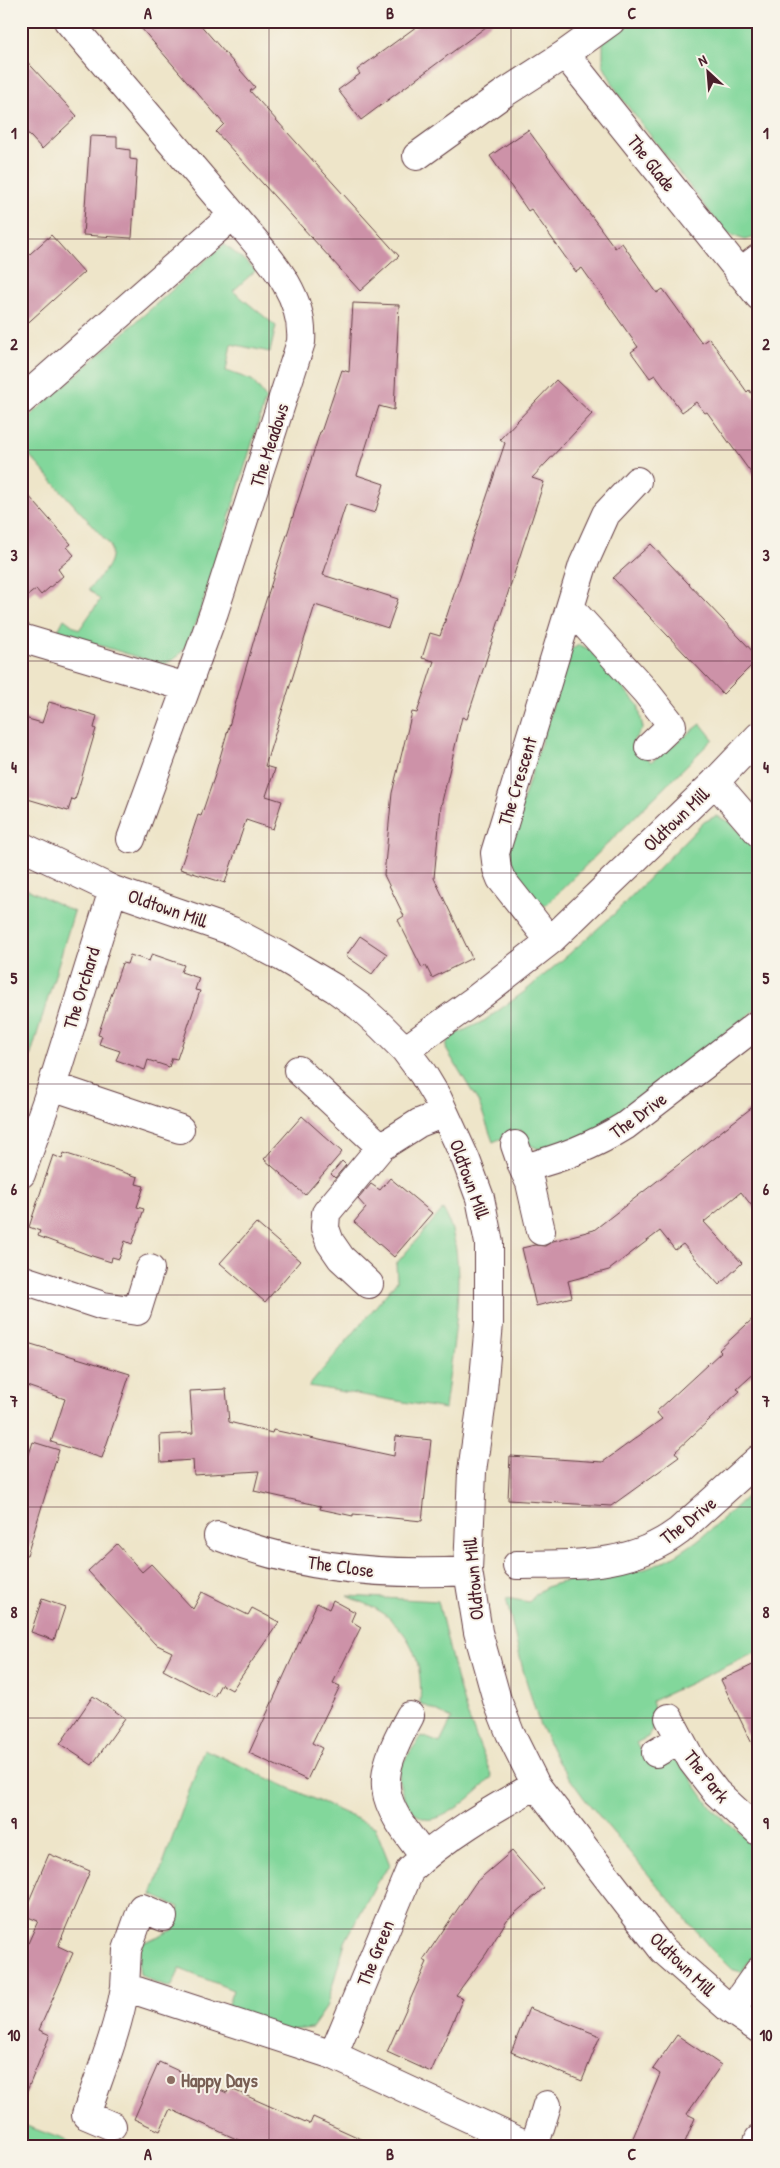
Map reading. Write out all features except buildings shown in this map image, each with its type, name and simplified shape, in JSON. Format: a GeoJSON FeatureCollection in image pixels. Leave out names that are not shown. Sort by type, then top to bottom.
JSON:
{"type":"FeatureCollection","features":[{"type":"Feature","properties":{"kind":"street","name":"The Meadows"},"geometry":{"type":"LineString","coordinates":[[68,21],[233,215],[272,264],[287,285],[302,326],[301,342],[220,593],[131,839]]}},
{"type":"Feature","properties":{"kind":"street"},"geometry":{"type":"LineString","coordinates":[[417,156],[503,94],[565,54],[611,21]]}},
{"type":"Feature","properties":{"kind":"street","name":"The Glade"},"geometry":{"type":"LineString","coordinates":[[565,54],[749,265],[759,296]]}},
{"type":"Feature","properties":{"kind":"street"},"geometry":{"type":"LineString","coordinates":[[21,402],[233,215]]}},
{"type":"Feature","properties":{"kind":"street","name":"The Crescent"},"geometry":{"type":"LineString","coordinates":[[550,941],[501,879],[497,869],[495,853],[583,565],[606,514],[637,481]]}},
{"type":"Feature","properties":{"kind":"street"},"geometry":{"type":"LineString","coordinates":[[571,609],[646,692],[672,725],[649,747]]}},
{"type":"Feature","properties":{"kind":"street"},"geometry":{"type":"LineString","coordinates":[[21,638],[186,687]]}},
{"type":"Feature","properties":{"kind":"street","name":"Oldtown Mill"},"geometry":{"type":"LineString","coordinates":[[404,1050],[472,1002],[550,941],[715,782],[759,736]]}},
{"type":"Feature","properties":{"kind":"street"},"geometry":{"type":"LineString","coordinates":[[715,782],[759,833]]}},
{"type":"Feature","properties":{"kind":"street","name":"Oldtown Mill"},"geometry":{"type":"LineString","coordinates":[[21,846],[113,890],[210,922],[282,958],[334,988],[360,1007],[382,1026],[423,1074],[466,1160],[478,1192],[489,1243],[489,1324],[482,1401],[471,1479],[468,1571],[478,1632],[489,1675],[510,1733],[536,1785],[663,1950],[730,2010],[759,2029]]}},
{"type":"Feature","properties":{"kind":"street","name":"The Orchard"},"geometry":{"type":"LineString","coordinates":[[21,1174],[52,1086],[113,890]]}},
{"type":"Feature","properties":{"kind":"street","name":"The Drive"},"geometry":{"type":"LineString","coordinates":[[541,1231],[530,1183],[519,1156],[576,1153],[619,1130],[759,1023]]}},
{"type":"Feature","properties":{"kind":"street"},"geometry":{"type":"LineString","coordinates":[[298,1070],[381,1147]]}},
{"type":"Feature","properties":{"kind":"street"},"geometry":{"type":"LineString","coordinates":[[52,1086],[180,1129]]}},
{"type":"Feature","properties":{"kind":"street"},"geometry":{"type":"LineString","coordinates":[[369,1284],[341,1258],[330,1242],[325,1228],[326,1213],[381,1147],[419,1123],[444,1113]]}},
{"type":"Feature","properties":{"kind":"street"},"geometry":{"type":"LineString","coordinates":[[21,1279],[103,1306],[137,1312],[150,1269]]}},
{"type":"Feature","properties":{"kind":"street","name":"The Drive"},"geometry":{"type":"LineString","coordinates":[[517,1565],[605,1562],[636,1555],[666,1540],[679,1531],[759,1460]]}},
{"type":"Feature","properties":{"kind":"street","name":"The Close"},"geometry":{"type":"LineString","coordinates":[[218,1536],[256,1551],[345,1570],[387,1572],[468,1571]]}},
{"type":"Feature","properties":{"kind":"street"},"geometry":{"type":"LineString","coordinates":[[410,1716],[391,1754],[386,1770],[385,1788],[388,1804],[393,1814],[424,1856]]}},
{"type":"Feature","properties":{"kind":"street","name":"The Park"},"geometry":{"type":"LineString","coordinates":[[656,1753],[674,1728],[692,1761],[716,1792],[759,1832]]}},
{"type":"Feature","properties":{"kind":"street","name":"The Green"},"geometry":{"type":"LineString","coordinates":[[333,2055],[410,1870],[424,1856],[470,1824],[536,1785]]}},
{"type":"Feature","properties":{"kind":"street"},"geometry":{"type":"LineString","coordinates":[[112,2126],[86,2115],[110,2046],[125,1987],[127,1950],[142,1908],[163,1917]]}},
{"type":"Feature","properties":{"kind":"street"},"geometry":{"type":"LineString","coordinates":[[730,2010],[759,1971]]}},
{"type":"Feature","properties":{"kind":"street"},"geometry":{"type":"LineString","coordinates":[[125,1987],[333,2055],[533,2147],[547,2105]]}},
{"type":"Feature","properties":{"kind":"street"},"geometry":{"type":"LineString","coordinates":[[756,2147],[759,2139]]}},
{"type":"Feature","properties":{"kind":"green space"},"geometry":{"type":"Polygon","coordinates":[[[632,21],[759,21],[759,236],[745,240],[726,233],[619,95],[603,65],[603,42],[632,21]]]}},
{"type":"Feature","properties":{"kind":"green space"},"geometry":{"type":"Polygon","coordinates":[[[224,244],[256,270],[233,291],[276,326],[270,352],[231,344],[226,371],[252,380],[266,398],[202,606],[186,647],[176,658],[165,664],[57,632],[64,619],[79,630],[100,600],[89,589],[109,564],[111,558],[110,545],[21,446],[21,424],[224,244]]]}},
{"type":"Feature","properties":{"kind":"green space"},"geometry":{"type":"Polygon","coordinates":[[[579,645],[589,649],[638,705],[643,728],[633,741],[651,762],[701,724],[713,739],[545,906],[517,882],[512,867],[509,845],[570,650],[579,645]]]}},
{"type":"Feature","properties":{"kind":"green space"},"geometry":{"type":"Polygon","coordinates":[[[716,816],[730,822],[759,853],[759,1007],[629,1109],[595,1132],[541,1150],[530,1145],[521,1130],[493,1142],[479,1103],[446,1049],[450,1037],[484,1021],[524,992],[613,915],[704,822],[716,816]]]}},
{"type":"Feature","properties":{"kind":"green space"},"geometry":{"type":"Polygon","coordinates":[[[21,886],[74,912],[28,1064],[21,1062],[21,886]]]}},
{"type":"Feature","properties":{"kind":"green space"},"geometry":{"type":"Polygon","coordinates":[[[443,1209],[452,1229],[458,1279],[455,1335],[445,1409],[309,1386],[397,1281],[396,1264],[443,1209]]]}},
{"type":"Feature","properties":{"kind":"green space"},"geometry":{"type":"Polygon","coordinates":[[[750,1493],[759,1510],[759,1651],[652,1701],[657,1720],[648,1737],[636,1743],[650,1764],[664,1758],[674,1759],[687,1773],[713,1810],[759,1849],[759,1948],[741,1972],[731,1969],[711,1949],[584,1798],[558,1762],[539,1723],[523,1670],[506,1598],[529,1602],[540,1591],[561,1582],[622,1574],[648,1568],[663,1562],[703,1536],[750,1493]]]}},
{"type":"Feature","properties":{"kind":"green space"},"geometry":{"type":"Polygon","coordinates":[[[348,1596],[438,1601],[467,1714],[492,1777],[461,1805],[441,1816],[425,1819],[415,1813],[403,1794],[399,1775],[405,1760],[422,1736],[440,1743],[452,1719],[420,1703],[421,1689],[418,1664],[409,1642],[394,1622],[375,1608],[348,1596]]]}},
{"type":"Feature","properties":{"kind":"green space"},"geometry":{"type":"Polygon","coordinates":[[[204,1749],[375,1827],[390,1865],[377,1882],[345,1942],[326,2008],[312,2028],[284,2031],[226,2010],[233,1990],[180,1969],[171,1988],[155,1983],[140,1974],[138,1959],[142,1943],[173,1930],[179,1907],[152,1895],[204,1749]]]}},
{"type":"Feature","properties":{"kind":"green space"},"geometry":{"type":"Polygon","coordinates":[[[21,2124],[84,2147],[21,2147],[21,2124]]]}},
{"type":"Feature","properties":{"kind":"place","name":"Happy Days"},"geometry":{"type":"Point","coordinates":[171,2080]}}]}
